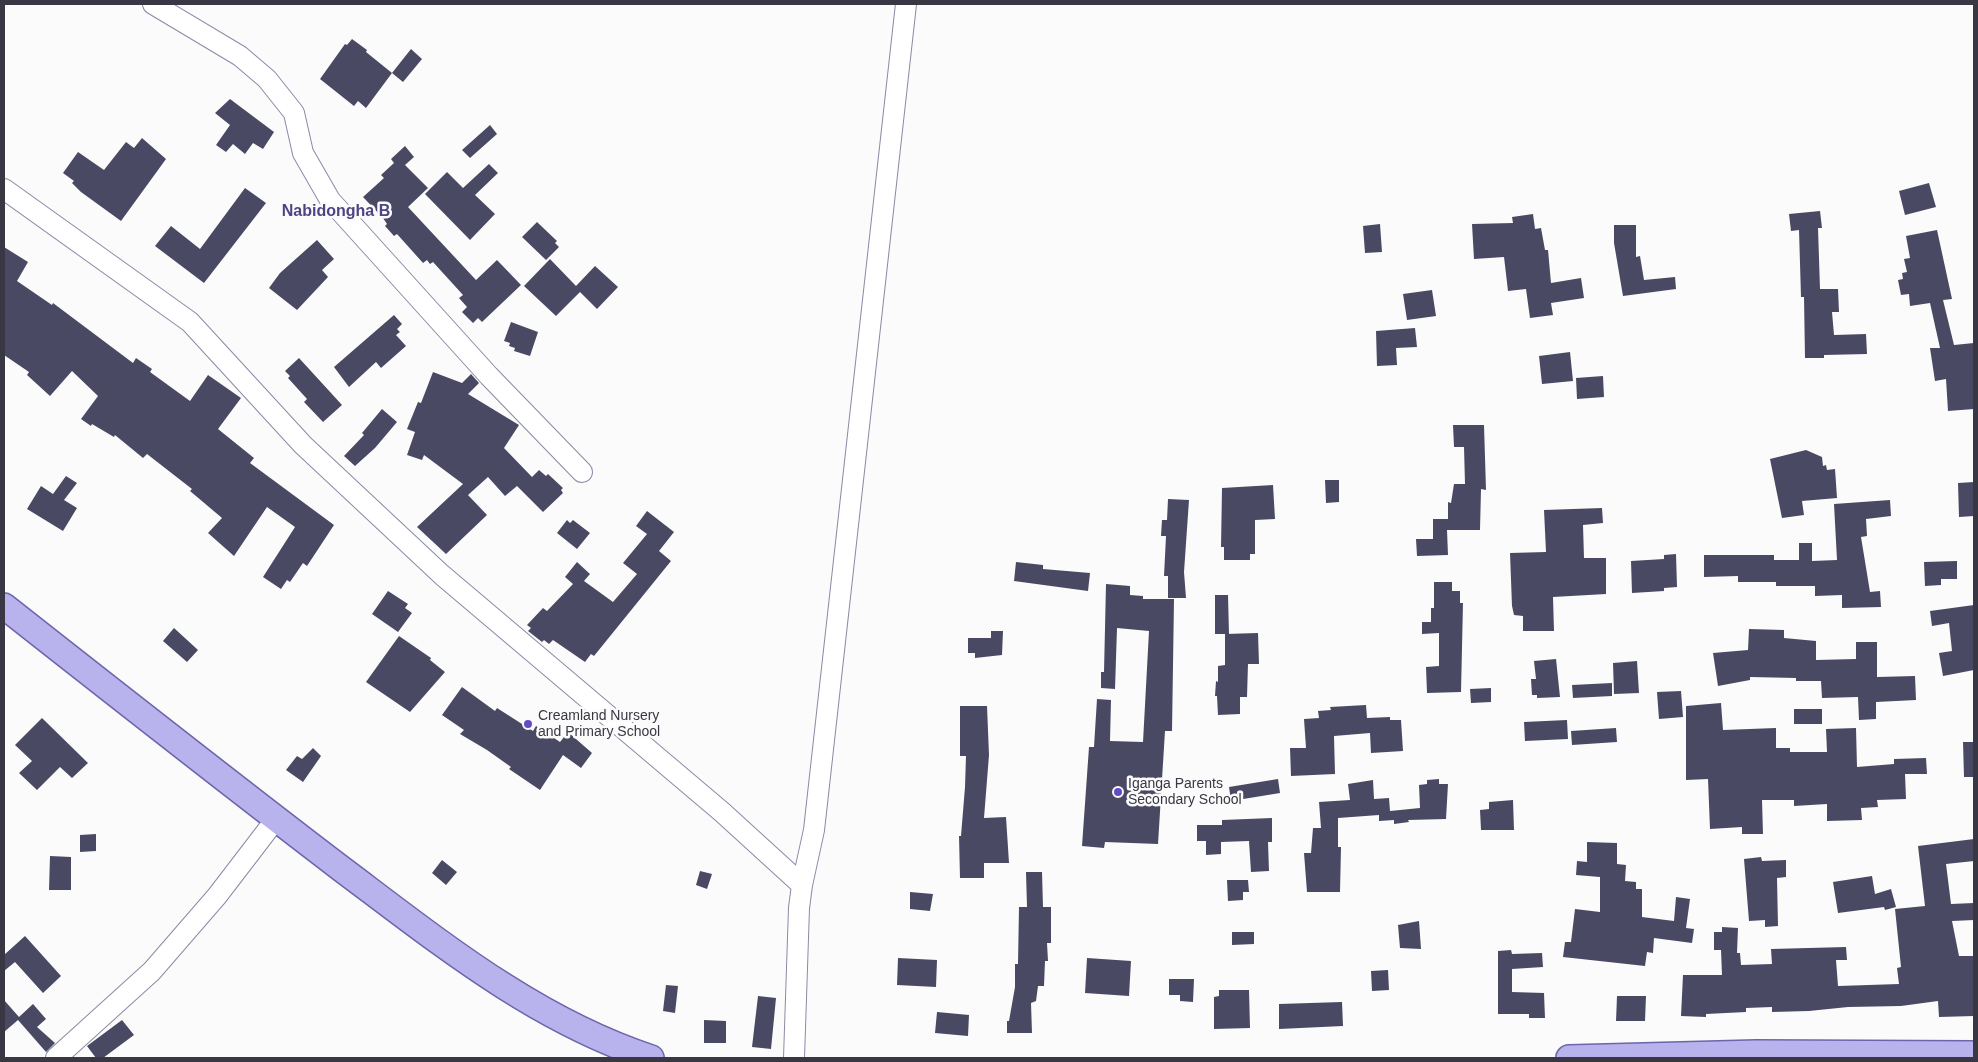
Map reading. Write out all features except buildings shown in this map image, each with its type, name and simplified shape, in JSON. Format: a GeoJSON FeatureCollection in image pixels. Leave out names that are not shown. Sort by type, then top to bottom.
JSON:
{"type":"FeatureCollection","features":[{"type":"Feature","properties":{"kind":"main road"},"geometry":{"type":"LineString","coordinates":[[4,606],[276,819],[449,950],[545,1012],[639,1056]]}},
{"type":"Feature","properties":{"kind":"main road"},"geometry":{"type":"LineString","coordinates":[[1569,1058],[1756,1053],[1963,1055]]}},
{"type":"Feature","properties":{"kind":"street"},"geometry":{"type":"LineString","coordinates":[[153,4],[240,56],[267,79],[294,113],[303,153],[330,200],[489,376],[582,472]]}},
{"type":"Feature","properties":{"kind":"street"},"geometry":{"type":"LineString","coordinates":[[794,1058],[802,885],[814,830],[906,4]]}},
{"type":"Feature","properties":{"kind":"street"},"geometry":{"type":"LineString","coordinates":[[4,189],[190,322],[303,445],[442,575],[722,812],[802,885]]}},
{"type":"Feature","properties":{"kind":"street"},"geometry":{"type":"LineString","coordinates":[[66,1055],[152,971],[217,896],[276,819]]}},
{"type":"Feature","properties":{"kind":"place","name":"Creamland Nursery and Primary School"},"geometry":{"type":"Point","coordinates":[528,724]}},
{"type":"Feature","properties":{"kind":"place","name":"Iganga Parents Secondary School"},"geometry":{"type":"Point","coordinates":[1118,792]}},
{"type":"Feature","properties":{"kind":"district","name":"Nabidongha B"},"geometry":{"type":"Point","coordinates":[336,212]}}]}
